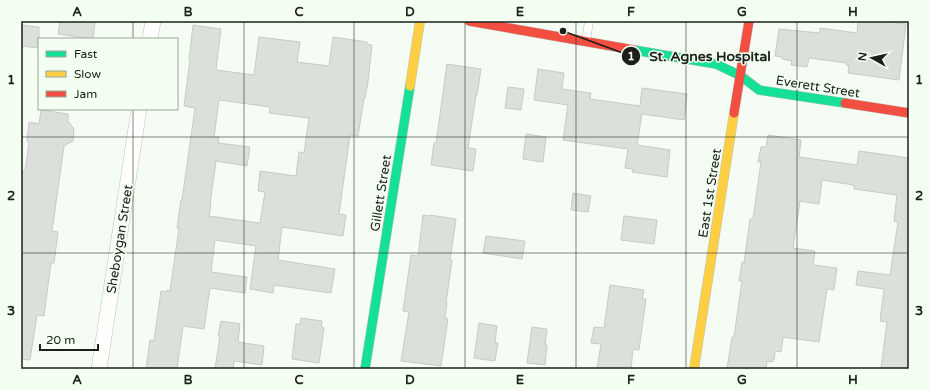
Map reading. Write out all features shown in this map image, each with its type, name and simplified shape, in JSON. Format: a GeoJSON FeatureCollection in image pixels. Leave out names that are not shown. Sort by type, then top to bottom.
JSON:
{"type":"FeatureCollection","features":[{"type":"Feature","properties":{"kind":"street"},"geometry":{"type":"LineString","coordinates":[[150,38],[153,21]]}},
{"type":"Feature","properties":{"kind":"street","name":"Gillett Street"},"geometry":{"type":"LineString","coordinates":[[365,369],[420,21]]}},
{"type":"Feature","properties":{"kind":"street","name":"Everett Street"},"geometry":{"type":"LineString","coordinates":[[469,21],[716,64],[741,76],[759,90],[909,113]]}},
{"type":"Feature","properties":{"kind":"street","name":"East 1st Street"},"geometry":{"type":"LineString","coordinates":[[694,369],[749,21]]}},
{"type":"Feature","properties":{"kind":"street","name":"Sheboygan Street"},"geometry":{"type":"LineString","coordinates":[[99,369],[139,110]]}},
{"type":"Feature","properties":{"kind":"lane"},"geometry":{"type":"LineString","coordinates":[[586,41],[589,21]]}},
{"type":"Feature","properties":{"kind":"building"},"geometry":{"type":"Polygon","coordinates":[[[60,21],[95,21],[93,38],[58,34],[60,21]]]}},
{"type":"Feature","properties":{"kind":"building"},"geometry":{"type":"Polygon","coordinates":[[[858,21],[885,21],[906,24],[899,80],[848,73],[849,66],[846,65],[847,63],[809,58],[807,67],[791,65],[792,61],[775,56],[779,29],[820,33],[820,28],[857,33],[858,21]]]}},
{"type":"Feature","properties":{"kind":"building"},"geometry":{"type":"Polygon","coordinates":[[[21,25],[39,27],[38,48],[21,46],[21,25]]]}},
{"type":"Feature","properties":{"kind":"building"},"geometry":{"type":"Polygon","coordinates":[[[193,25],[221,29],[216,70],[254,75],[259,37],[300,42],[297,62],[329,66],[333,37],[367,42],[367,44],[372,45],[368,82],[358,136],[350,135],[339,214],[346,215],[343,236],[282,227],[278,260],[335,269],[331,293],[274,285],[273,293],[250,289],[256,246],[215,240],[211,272],[247,277],[245,293],[210,288],[204,329],[183,326],[177,369],[146,369],[150,340],[154,341],[161,291],[170,291],[179,228],[177,228],[195,108],[184,106],[193,25]],[[219,100],[214,137],[219,137],[218,143],[250,147],[247,166],[216,161],[209,216],[260,223],[265,192],[258,191],[260,171],[296,176],[299,152],[304,153],[309,118],[269,113],[270,107],[219,100]]]}},
{"type":"Feature","properties":{"kind":"building"},"geometry":{"type":"Polygon","coordinates":[[[447,64],[481,69],[468,148],[476,149],[473,171],[431,165],[434,143],[436,143],[447,64]]]}},
{"type":"Feature","properties":{"kind":"building"},"geometry":{"type":"Polygon","coordinates":[[[538,69],[564,73],[562,89],[591,93],[590,99],[640,106],[642,88],[687,94],[684,120],[642,114],[637,145],[670,150],[667,177],[632,172],[633,169],[625,168],[628,149],[563,140],[568,105],[534,100],[538,69]]]}},
{"type":"Feature","properties":{"kind":"building"},"geometry":{"type":"Polygon","coordinates":[[[508,87],[524,89],[521,110],[505,108],[508,87]]]}},
{"type":"Feature","properties":{"kind":"building"},"geometry":{"type":"Polygon","coordinates":[[[41,110],[68,114],[68,121],[74,129],[73,141],[64,146],[52,231],[58,232],[54,263],[51,263],[44,316],[37,315],[30,360],[21,359],[21,171],[25,171],[29,142],[27,141],[29,122],[39,124],[41,110]]]}},
{"type":"Feature","properties":{"kind":"building"},"geometry":{"type":"Polygon","coordinates":[[[526,134],[546,137],[543,162],[523,159],[526,134]]]}},
{"type":"Feature","properties":{"kind":"building"},"geometry":{"type":"Polygon","coordinates":[[[768,135],[801,140],[799,157],[857,165],[859,151],[909,158],[909,369],[881,368],[887,322],[880,321],[884,289],[856,285],[858,271],[890,275],[898,222],[894,221],[897,195],[854,189],[854,185],[822,180],[819,204],[800,201],[793,248],[815,251],[813,265],[837,268],[834,290],[827,289],[819,342],[783,337],[781,352],[775,351],[774,360],[772,362],[767,361],[766,369],[727,369],[732,337],[734,337],[742,281],[739,281],[742,262],[744,263],[750,219],[753,219],[761,162],[758,162],[761,147],[766,147],[768,135]]]}},
{"type":"Feature","properties":{"kind":"building"},"geometry":{"type":"Polygon","coordinates":[[[573,193],[591,196],[588,212],[571,210],[573,193]]]}},
{"type":"Feature","properties":{"kind":"building"},"geometry":{"type":"Polygon","coordinates":[[[423,215],[456,219],[446,303],[445,318],[448,319],[441,366],[401,361],[409,312],[403,311],[411,255],[418,256],[423,215]]]}},
{"type":"Feature","properties":{"kind":"building"},"geometry":{"type":"Polygon","coordinates":[[[624,216],[657,220],[654,244],[621,240],[624,216]]]}},
{"type":"Feature","properties":{"kind":"building"},"geometry":{"type":"Polygon","coordinates":[[[486,236],[525,241],[522,259],[483,253],[486,236]]]}},
{"type":"Feature","properties":{"kind":"building"},"geometry":{"type":"Polygon","coordinates":[[[610,285],[644,290],[642,299],[646,299],[639,350],[633,349],[631,369],[597,369],[601,344],[591,343],[594,327],[604,328],[610,285]]]}},
{"type":"Feature","properties":{"kind":"building"},"geometry":{"type":"Polygon","coordinates":[[[301,318],[322,321],[321,327],[324,328],[319,363],[292,359],[296,324],[300,324],[301,318]]]}},
{"type":"Feature","properties":{"kind":"building"},"geometry":{"type":"Polygon","coordinates":[[[221,321],[240,324],[238,342],[264,346],[262,365],[234,361],[233,369],[215,369],[221,321]]]}},
{"type":"Feature","properties":{"kind":"building"},"geometry":{"type":"Polygon","coordinates":[[[479,323],[497,326],[495,342],[498,343],[495,361],[474,358],[479,323]]]}},
{"type":"Feature","properties":{"kind":"building"},"geometry":{"type":"Polygon","coordinates":[[[532,327],[547,329],[545,365],[527,363],[532,327]]]}},
{"type":"Feature","properties":{"kind":"traffic: fast"},"geometry":{"type":"LineString","coordinates":[[634,50],[716,64],[741,76],[759,90],[845,103]]}},
{"type":"Feature","properties":{"kind":"traffic: fast"},"geometry":{"type":"LineString","coordinates":[[365,369],[410,86]]}},
{"type":"Feature","properties":{"kind":"traffic: slow"},"geometry":{"type":"LineString","coordinates":[[410,86],[420,21]]}},
{"type":"Feature","properties":{"kind":"traffic: slow"},"geometry":{"type":"LineString","coordinates":[[694,369],[734,113]]}},
{"type":"Feature","properties":{"kind":"traffic: jam"},"geometry":{"type":"LineString","coordinates":[[469,21],[634,50]]}},
{"type":"Feature","properties":{"kind":"traffic: jam"},"geometry":{"type":"LineString","coordinates":[[734,113],[749,21]]}},
{"type":"Feature","properties":{"kind":"traffic: jam"},"geometry":{"type":"LineString","coordinates":[[845,103],[909,113]]}},
{"type":"Feature","properties":{"kind":"place","name":"St. Agnes Hospital"},"geometry":{"type":"Point","coordinates":[563,31]}}]}
